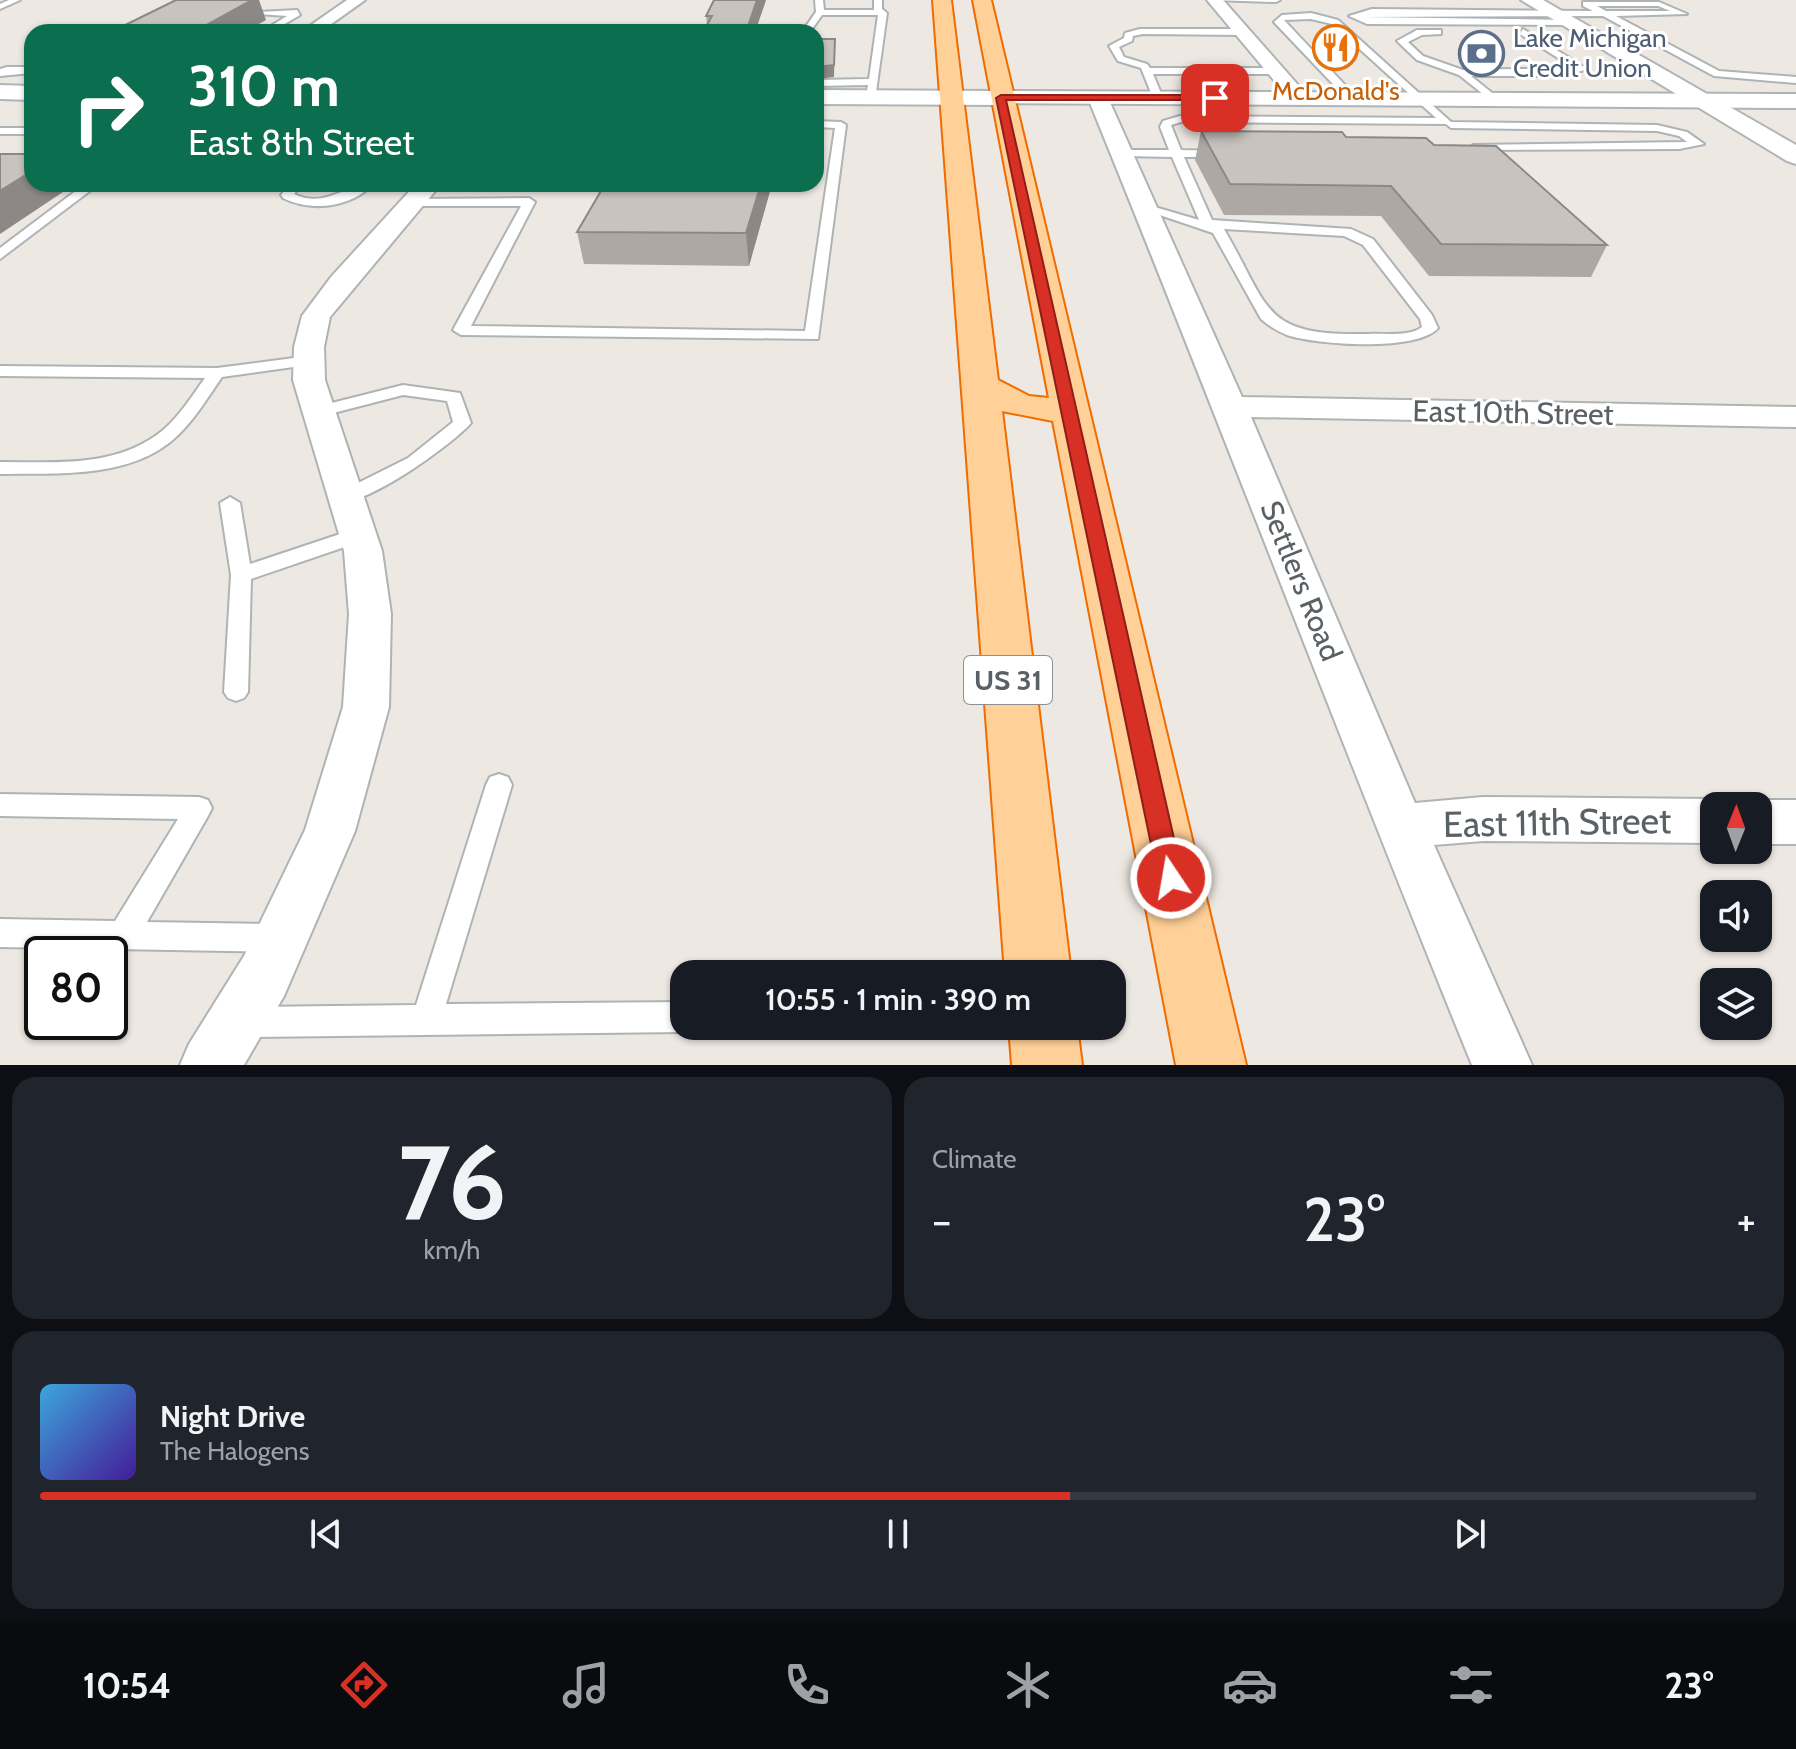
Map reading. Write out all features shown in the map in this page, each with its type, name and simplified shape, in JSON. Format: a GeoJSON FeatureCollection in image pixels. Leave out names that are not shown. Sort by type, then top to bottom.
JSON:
{"type":"FeatureCollection","features":[{"type":"Feature","properties":{"kind":"highway","name":"US 31"},"geometry":{"type":"LineString","coordinates":[[942,0],[1037,960]]}},
{"type":"Feature","properties":{"kind":"highway"},"geometry":{"type":"LineString","coordinates":[[970,0],[984,8],[1211,1065]]}},
{"type":"Feature","properties":{"kind":"highway"},"geometry":{"type":"LineString","coordinates":[[979,385],[1020,406],[1070,412]]}},
{"type":"Feature","properties":{"kind":"highway"},"geometry":{"type":"LineString","coordinates":[[1044,1040],[1047,1065]]}},
{"type":"Feature","properties":{"kind":"street"},"geometry":{"type":"LineString","coordinates":[[315,23],[357,0]]}},
{"type":"Feature","properties":{"kind":"street"},"geometry":{"type":"LineString","coordinates":[[1528,1],[1796,156]]}},
{"type":"Feature","properties":{"kind":"street"},"geometry":{"type":"LineString","coordinates":[[1223,6],[1299,98]]}},
{"type":"Feature","properties":{"kind":"street"},"geometry":{"type":"LineString","coordinates":[[2,79],[24,89]]}},
{"type":"Feature","properties":{"kind":"street"},"geometry":{"type":"LineString","coordinates":[[824,97],[845,97],[872,90],[1001,98],[1796,101]]}},
{"type":"Feature","properties":{"kind":"street","name":"Settlers Road"},"geometry":{"type":"LineString","coordinates":[[1098,98],[1148,209],[1400,826],[1502,1065]]}},
{"type":"Feature","properties":{"kind":"street"},"geometry":{"type":"LineString","coordinates":[[210,1065],[264,976],[330,831],[366,707],[370,614],[363,551],[309,380],[316,316],[341,283],[421,193]]}},
{"type":"Feature","properties":{"kind":"street","name":"East 10th Street"},"geometry":{"type":"LineString","coordinates":[[1230,407],[1796,417]]}},
{"type":"Feature","properties":{"kind":"street","name":"East 11th Street"},"geometry":{"type":"LineString","coordinates":[[1400,826],[1483,819],[1700,821]]}},
{"type":"Feature","properties":{"kind":"street"},"geometry":{"type":"LineString","coordinates":[[1772,822],[1796,822]]}},
{"type":"Feature","properties":{"kind":"lane"},"geometry":{"type":"LineString","coordinates":[[0,7],[16,0]]}},
{"type":"Feature","properties":{"kind":"lane"},"geometry":{"type":"LineString","coordinates":[[812,24],[820,12],[819,0]]}},
{"type":"Feature","properties":{"kind":"lane"},"geometry":{"type":"LineString","coordinates":[[878,0],[878,10],[883,13]]}},
{"type":"Feature","properties":{"kind":"lane"},"geometry":{"type":"LineString","coordinates":[[1223,6],[1276,0]]}},
{"type":"Feature","properties":{"kind":"lane"},"geometry":{"type":"LineString","coordinates":[[1523,32],[1582,69],[1566,73],[1462,73],[1420,58],[1402,41],[1420,32],[1523,32],[1605,14],[1683,14],[1659,4],[1586,4],[1605,14],[1717,74],[1796,80]]}},
{"type":"Feature","properties":{"kind":"lane"},"geometry":{"type":"LineString","coordinates":[[820,12],[883,13]]}},
{"type":"Feature","properties":{"kind":"lane"},"geometry":{"type":"LineString","coordinates":[[1357,19],[1353,16],[1372,12],[1568,23]]}},
{"type":"Feature","properties":{"kind":"lane"},"geometry":{"type":"LineString","coordinates":[[246,13],[297,13],[278,24]]}},
{"type":"Feature","properties":{"kind":"lane"},"geometry":{"type":"LineString","coordinates":[[824,84],[872,90],[883,13]]}},
{"type":"Feature","properties":{"kind":"lane"},"geometry":{"type":"LineString","coordinates":[[1270,16],[1311,16],[1335,22],[1357,19],[1568,23]]}},
{"type":"Feature","properties":{"kind":"lane"},"geometry":{"type":"LineString","coordinates":[[290,17],[315,23]]}},
{"type":"Feature","properties":{"kind":"lane"},"geometry":{"type":"LineString","coordinates":[[1282,18],[1278,22],[1353,99]]}},
{"type":"Feature","properties":{"kind":"lane"},"geometry":{"type":"LineString","coordinates":[[1335,22],[1478,152],[1497,164]]}},
{"type":"Feature","properties":{"kind":"lane"},"geometry":{"type":"LineString","coordinates":[[1158,98],[1128,35],[1143,31],[1242,32]]}},
{"type":"Feature","properties":{"kind":"lane"},"geometry":{"type":"LineString","coordinates":[[1129,39],[1114,46],[1128,64],[1141,61],[1274,71]]}},
{"type":"Feature","properties":{"kind":"lane"},"geometry":{"type":"LineString","coordinates":[[2,79],[24,72]]}},
{"type":"Feature","properties":{"kind":"lane"},"geometry":{"type":"LineString","coordinates":[[1462,73],[1493,99]]}},
{"type":"Feature","properties":{"kind":"lane"},"geometry":{"type":"LineString","coordinates":[[2,79],[24,78]]}},
{"type":"Feature","properties":{"kind":"lane"},"geometry":{"type":"LineString","coordinates":[[421,193],[477,202],[529,202],[461,330],[812,336],[845,97]]}},
{"type":"Feature","properties":{"kind":"lane"},"geometry":{"type":"LineString","coordinates":[[1148,209],[1207,224],[1346,232],[1361,237],[1427,318],[1430,328],[1423,334],[1323,337],[1286,329],[1266,316],[1218,230],[1207,224],[1175,153],[1165,127],[1167,123],[1180,119],[1635,126],[1683,134],[1698,144],[1478,152]]}},
{"type":"Feature","properties":{"kind":"lane"},"geometry":{"type":"LineString","coordinates":[[824,124],[841,125]]}},
{"type":"Feature","properties":{"kind":"lane"},"geometry":{"type":"LineString","coordinates":[[0,131],[24,131]]}},
{"type":"Feature","properties":{"kind":"lane"},"geometry":{"type":"LineString","coordinates":[[1124,153],[1237,154]]}},
{"type":"Feature","properties":{"kind":"lane"},"geometry":{"type":"LineString","coordinates":[[0,255],[83,192]]}},
{"type":"Feature","properties":{"kind":"lane"},"geometry":{"type":"LineString","coordinates":[[289,192],[287,195],[296,201],[317,202],[342,199],[359,192]]}},
{"type":"Feature","properties":{"kind":"lane"},"geometry":{"type":"LineString","coordinates":[[477,202],[485,192]]}},
{"type":"Feature","properties":{"kind":"lane"},"geometry":{"type":"LineString","coordinates":[[0,371],[217,373],[309,361]]}},
{"type":"Feature","properties":{"kind":"lane"},"geometry":{"type":"LineString","coordinates":[[0,468],[82,467],[130,458],[169,434],[217,373]]}},
{"type":"Feature","properties":{"kind":"lane"},"geometry":{"type":"LineString","coordinates":[[241,575],[352,516],[462,423],[454,397],[403,390],[318,412]]}},
{"type":"Feature","properties":{"kind":"lane"},"geometry":{"type":"LineString","coordinates":[[230,503],[241,575],[236,692]]}},
{"type":"Feature","properties":{"kind":"lane"},"geometry":{"type":"LineString","coordinates":[[426,1020],[499,785]]}},
{"type":"Feature","properties":{"kind":"lane"},"geometry":{"type":"LineString","coordinates":[[0,805],[199,808],[123,935]]}},
{"type":"Feature","properties":{"kind":"lane"},"geometry":{"type":"LineString","coordinates":[[0,933],[281,938]]}},
{"type":"Feature","properties":{"kind":"lane"},"geometry":{"type":"LineString","coordinates":[[236,1022],[670,1017]]}},
{"type":"Feature","properties":{"kind":"building"},"geometry":{"type":"Polygon","coordinates":[[[176,0],[252,0],[208,24],[127,24],[176,0]]]}},
{"type":"Feature","properties":{"kind":"building"},"geometry":{"type":"Polygon","coordinates":[[[714,0],[757,0],[749,24],[708,24],[712,16],[706,16],[714,0]]]}},
{"type":"Feature","properties":{"kind":"building"},"geometry":{"type":"Polygon","coordinates":[[[824,39],[835,39],[834,65],[824,66],[824,39]]]}},
{"type":"Feature","properties":{"kind":"building"},"geometry":{"type":"Polygon","coordinates":[[[1201,131],[1342,132],[1346,137],[1426,138],[1434,145],[1496,146],[1607,245],[1441,244],[1391,186],[1230,184],[1201,131]]]}},
{"type":"Feature","properties":{"kind":"building"},"geometry":{"type":"Polygon","coordinates":[[[0,154],[24,154],[24,176],[0,191],[0,154]]]}},
{"type":"Feature","properties":{"kind":"building"},"geometry":{"type":"Polygon","coordinates":[[[600,192],[759,192],[746,233],[577,232],[600,192]]]}},
{"type":"Feature","properties":{"kind":"place","name":"McDonald's"},"geometry":{"type":"Point","coordinates":[1336,48]}},
{"type":"Feature","properties":{"kind":"place","name":"Lake Michigan Credit Union"},"geometry":{"type":"Point","coordinates":[1482,53]}},
{"type":"Feature","properties":{"kind":"route"},"geometry":{"type":"LineString","coordinates":[[1171,878],[1001,98],[1215,98]]}}]}
